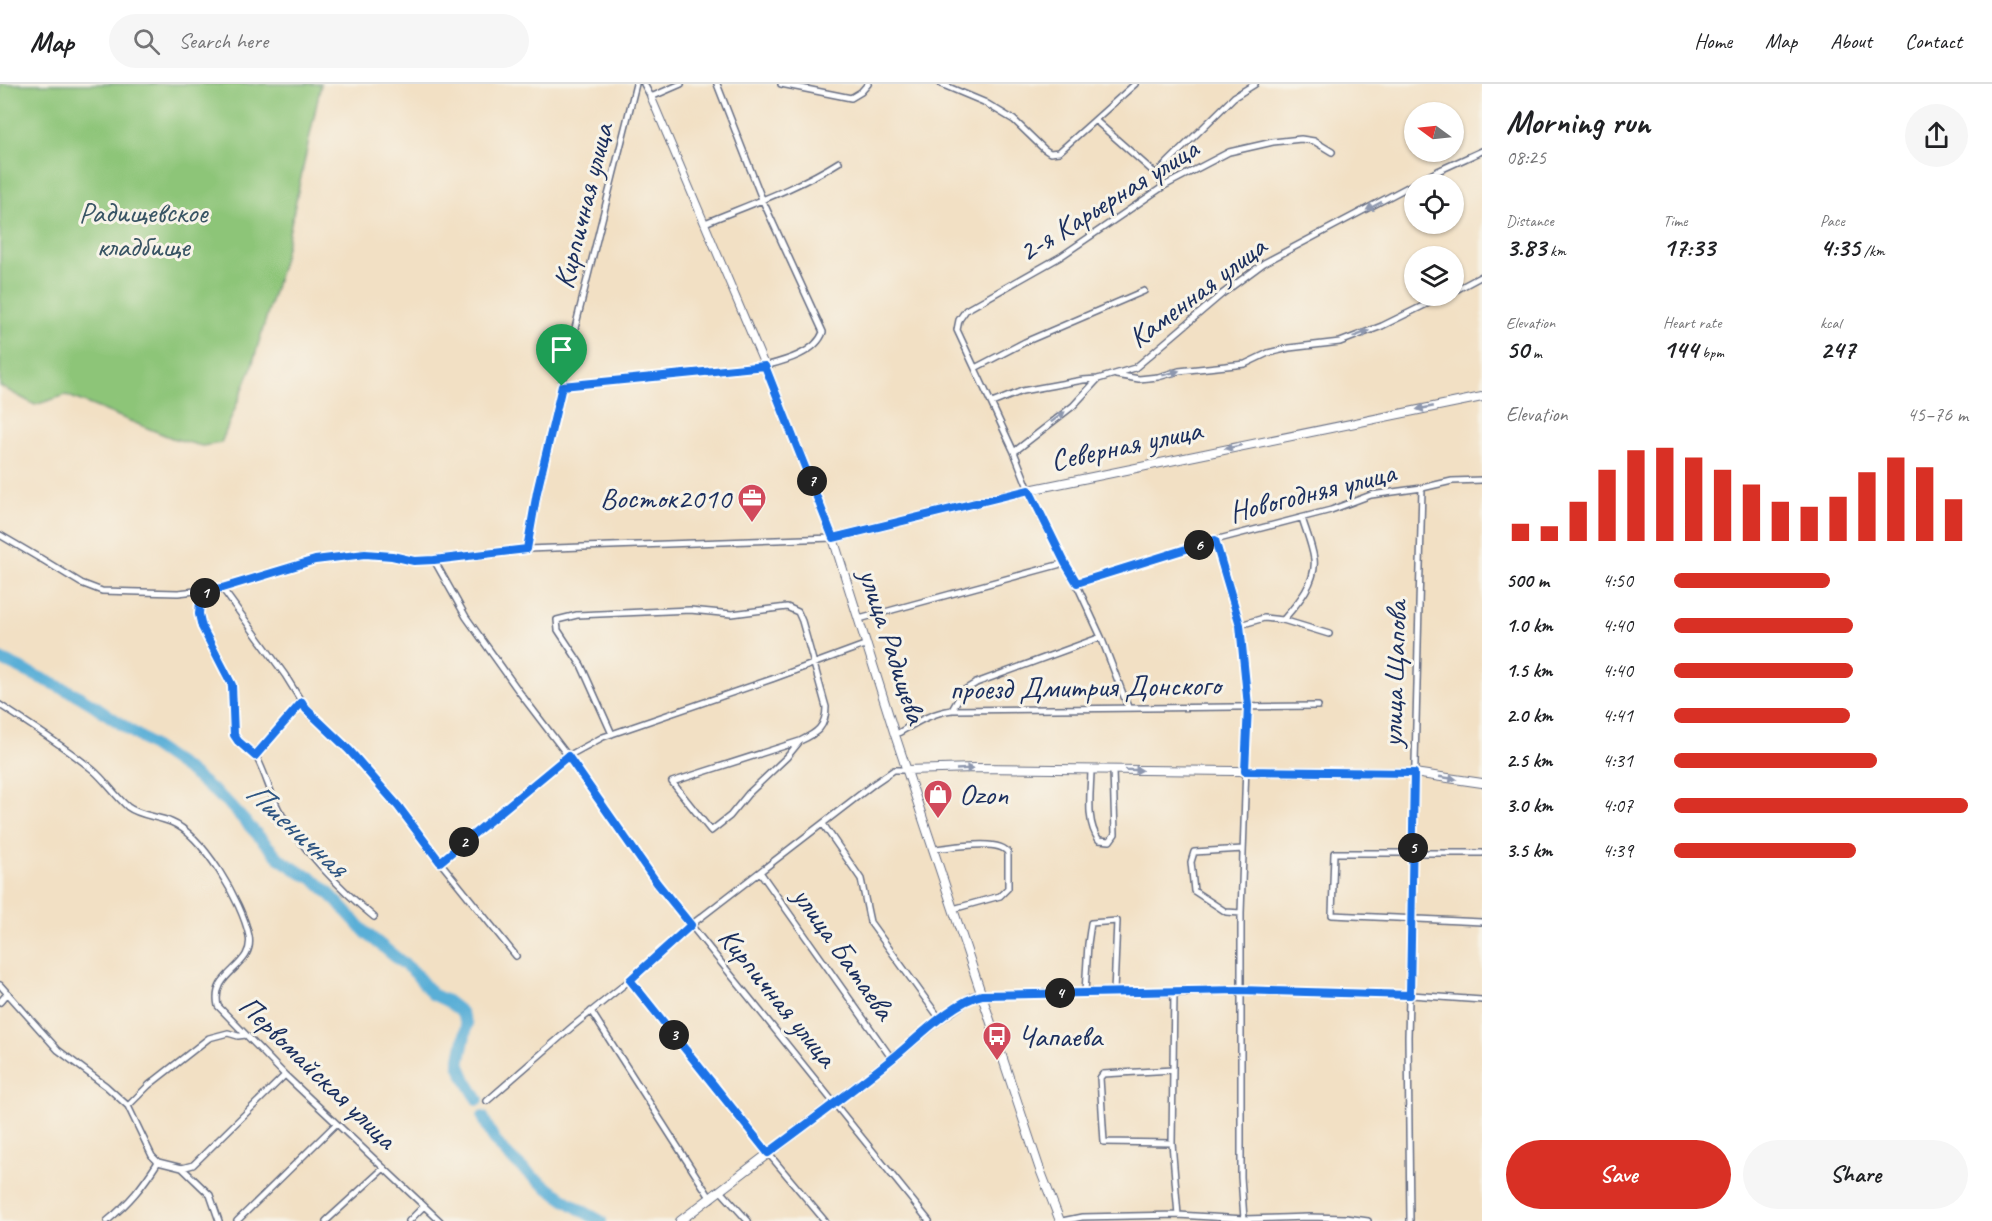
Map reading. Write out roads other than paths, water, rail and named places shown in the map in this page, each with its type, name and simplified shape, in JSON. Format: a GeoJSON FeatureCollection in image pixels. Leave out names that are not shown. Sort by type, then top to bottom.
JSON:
{"type":"FeatureCollection","features":[{"type":"Feature","properties":{"kind":"main road","name":"Северная улица"},"geometry":{"type":"LineString","coordinates":[[833,538],[1029,490],[1482,397]]}},
{"type":"Feature","properties":{"kind":"main road","name":"улица Радищева"},"geometry":{"type":"LineString","coordinates":[[833,538],[895,735],[1039,1167],[1061,1221]]}},
{"type":"Feature","properties":{"kind":"main road"},"geometry":{"type":"LineString","coordinates":[[907,770],[974,768],[1414,773],[1482,783]]}},
{"type":"Feature","properties":{"kind":"main road"},"geometry":{"type":"LineString","coordinates":[[680,1221],[892,1059],[940,1019],[972,997],[982,995]]}},
{"type":"Feature","properties":{"kind":"street","name":"Кирпичная улица"},"geometry":{"type":"LineString","coordinates":[[527,549],[537,492],[636,84]]}},
{"type":"Feature","properties":{"kind":"street"},"geometry":{"type":"LineString","coordinates":[[644,84],[651,97],[681,84]]}},
{"type":"Feature","properties":{"kind":"street"},"geometry":{"type":"LineString","coordinates":[[562,386],[765,366],[782,362],[818,342],[823,332],[762,199],[717,84]]}},
{"type":"Feature","properties":{"kind":"street"},"geometry":{"type":"LineString","coordinates":[[781,84],[851,98],[868,84]]}},
{"type":"Feature","properties":{"kind":"street"},"geometry":{"type":"LineString","coordinates":[[941,84],[984,102],[1014,120],[1050,153],[1059,152],[1135,84]]}},
{"type":"Feature","properties":{"kind":"street","name":"2-я Карьерная улица"},"geometry":{"type":"LineString","coordinates":[[1156,174],[1234,97],[1255,84]]}},
{"type":"Feature","properties":{"kind":"street","name":"улица Радищева"},"geometry":{"type":"LineString","coordinates":[[651,97],[765,366],[833,538]]}},
{"type":"Feature","properties":{"kind":"street"},"geometry":{"type":"LineString","coordinates":[[1095,120],[1156,174],[1164,186]]}},
{"type":"Feature","properties":{"kind":"street","name":"2-я Карьерная улица"},"geometry":{"type":"LineString","coordinates":[[975,368],[957,330],[959,320],[966,310],[1060,257],[1164,186],[1230,152],[1273,142],[1301,139],[1314,141],[1332,152]]}},
{"type":"Feature","properties":{"kind":"street","name":"Каменная улица"},"geometry":{"type":"LineString","coordinates":[[992,403],[1022,391],[1098,379],[1135,368],[1222,294],[1264,263],[1438,171],[1482,151]]}},
{"type":"Feature","properties":{"kind":"street"},"geometry":{"type":"LineString","coordinates":[[705,223],[819,175],[839,162]]}},
{"type":"Feature","properties":{"kind":"street"},"geometry":{"type":"LineString","coordinates":[[1464,286],[1482,276]]}},
{"type":"Feature","properties":{"kind":"street"},"geometry":{"type":"LineString","coordinates":[[1128,707],[1077,583],[1029,490],[975,368],[1025,342],[1144,291]]}},
{"type":"Feature","properties":{"kind":"street"},"geometry":{"type":"LineString","coordinates":[[1114,374],[1139,379],[1179,371],[1245,364],[1268,353],[1289,348],[1340,342],[1382,326],[1423,306]]}},
{"type":"Feature","properties":{"kind":"street"},"geometry":{"type":"LineString","coordinates":[[1014,452],[1073,406],[1098,379]]}},
{"type":"Feature","properties":{"kind":"street","name":"Новогодняя улица"},"geometry":{"type":"LineString","coordinates":[[1077,583],[1215,540],[1331,510],[1371,495],[1452,481],[1482,480]]}},
{"type":"Feature","properties":{"kind":"street","name":"улица Щапова"},"geometry":{"type":"LineString","coordinates":[[1410,1221],[1408,1037],[1422,488]]}},
{"type":"Feature","properties":{"kind":"street"},"geometry":{"type":"LineString","coordinates":[[1283,620],[1298,603],[1309,584],[1314,560],[1302,518]]}},
{"type":"Feature","properties":{"kind":"street","name":"Северная улица"},"geometry":{"type":"LineString","coordinates":[[0,535],[81,583],[102,591],[178,593],[222,588],[315,560],[365,554],[392,556],[414,561],[527,549],[833,538]]}},
{"type":"Feature","properties":{"kind":"street"},"geometry":{"type":"LineString","coordinates":[[1215,540],[1240,625],[1248,706],[1242,849],[1240,990],[1241,1177],[1244,1220]]}},
{"type":"Feature","properties":{"kind":"street","name":"Кирпичная улица"},"geometry":{"type":"LineString","coordinates":[[434,560],[473,627],[568,756],[657,883],[929,1221]]}},
{"type":"Feature","properties":{"kind":"street"},"geometry":{"type":"LineString","coordinates":[[859,619],[1065,563]]}},
{"type":"Feature","properties":{"kind":"street"},"geometry":{"type":"LineString","coordinates":[[222,588],[285,675],[306,709],[349,750],[398,806],[516,956]]}},
{"type":"Feature","properties":{"kind":"street"},"geometry":{"type":"LineString","coordinates":[[206,590],[200,601],[199,614],[202,627],[232,685],[234,735],[255,756],[275,803],[286,822],[339,884],[374,917]]}},
{"type":"Feature","properties":{"kind":"street"},"geometry":{"type":"LineString","coordinates":[[612,734],[581,664],[558,630],[557,620],[577,615],[690,610],[732,614],[787,607],[798,612],[814,663],[826,707],[826,719],[822,726],[800,741],[672,782],[711,831],[730,816],[748,794],[787,757],[800,741]]}},
{"type":"Feature","properties":{"kind":"street"},"geometry":{"type":"LineString","coordinates":[[1240,625],[1264,618],[1283,620],[1329,634]]}},
{"type":"Feature","properties":{"kind":"street"},"geometry":{"type":"LineString","coordinates":[[952,710],[963,691],[976,683],[1101,637]]}},
{"type":"Feature","properties":{"kind":"street"},"geometry":{"type":"LineString","coordinates":[[440,862],[568,756],[612,734],[867,644]]}},
{"type":"Feature","properties":{"kind":"street"},"geometry":{"type":"LineString","coordinates":[[255,756],[302,702]]}},
{"type":"Feature","properties":{"kind":"street","name":"Первомайская улица"},"geometry":{"type":"LineString","coordinates":[[0,705],[96,772],[127,806],[137,812],[171,822],[188,833],[200,846],[234,897],[249,939],[245,956],[219,984],[216,994],[218,1006],[285,1075],[440,1221]]}},
{"type":"Feature","properties":{"kind":"street","name":"проезд Дмитрия Донского"},"geometry":{"type":"LineString","coordinates":[[895,735],[926,717],[952,710],[1318,706]]}},
{"type":"Feature","properties":{"kind":"street"},"geometry":{"type":"LineString","coordinates":[[1091,769],[1092,832],[1099,840],[1110,841],[1115,834],[1113,770]]}},
{"type":"Feature","properties":{"kind":"street"},"geometry":{"type":"LineString","coordinates":[[486,1101],[630,980],[691,925],[894,770],[907,770]]}},
{"type":"Feature","properties":{"kind":"street"},"geometry":{"type":"LineString","coordinates":[[823,824],[861,879],[870,922],[940,1019]]}},
{"type":"Feature","properties":{"kind":"street"},"geometry":{"type":"LineString","coordinates":[[933,849],[976,845],[1001,846],[1008,853],[1008,888],[1006,891],[1000,896],[953,909]]}},
{"type":"Feature","properties":{"kind":"street"},"geometry":{"type":"LineString","coordinates":[[1241,913],[1226,912],[1194,891],[1191,862],[1194,852],[1242,849]]}},
{"type":"Feature","properties":{"kind":"street"},"geometry":{"type":"LineString","coordinates":[[1482,853],[1334,853],[1332,915],[1482,922]]}},
{"type":"Feature","properties":{"kind":"street","name":"улица Батаева"},"geometry":{"type":"LineString","coordinates":[[760,872],[892,1059]]}},
{"type":"Feature","properties":{"kind":"street"},"geometry":{"type":"LineString","coordinates":[[1085,992],[1091,923],[1117,921],[1114,992]]}},
{"type":"Feature","properties":{"kind":"street"},"geometry":{"type":"LineString","coordinates":[[630,980],[825,1221]]}},
{"type":"Feature","properties":{"kind":"street"},"geometry":{"type":"LineString","coordinates":[[0,985],[58,1050],[106,1086],[128,1106],[152,1156],[158,1162],[182,1168],[194,1165],[285,1075]]}},
{"type":"Feature","properties":{"kind":"street"},"geometry":{"type":"LineString","coordinates":[[982,995],[1240,990],[1410,995],[1482,1000]]}},
{"type":"Feature","properties":{"kind":"street"},"geometry":{"type":"LineString","coordinates":[[0,1002],[8,993]]}},
{"type":"Feature","properties":{"kind":"street"},"geometry":{"type":"LineString","coordinates":[[1174,993],[1172,1143],[1178,1215]]}},
{"type":"Feature","properties":{"kind":"street"},"geometry":{"type":"LineString","coordinates":[[591,1011],[711,1199]]}},
{"type":"Feature","properties":{"kind":"street"},"geometry":{"type":"LineString","coordinates":[[128,1106],[149,1085],[209,1038],[228,1033],[238,1036],[246,1035]]}},
{"type":"Feature","properties":{"kind":"street"},"geometry":{"type":"LineString","coordinates":[[1172,1143],[1104,1142],[1100,1078],[1103,1074],[1173,1070]]}},
{"type":"Feature","properties":{"kind":"street"},"geometry":{"type":"LineString","coordinates":[[237,1221],[336,1124]]}},
{"type":"Feature","properties":{"kind":"street"},"geometry":{"type":"LineString","coordinates":[[107,1221],[129,1202],[158,1162]]}},
{"type":"Feature","properties":{"kind":"street"},"geometry":{"type":"LineString","coordinates":[[182,1168],[210,1195],[219,1221]]}},
{"type":"Feature","properties":{"kind":"street"},"geometry":{"type":"LineString","coordinates":[[326,1221],[384,1168]]}},
{"type":"Feature","properties":{"kind":"street"},"geometry":{"type":"LineString","coordinates":[[720,1190],[748,1221]]}},
{"type":"Feature","properties":{"kind":"street"},"geometry":{"type":"LineString","coordinates":[[409,1221],[424,1206]]}},
{"type":"Feature","properties":{"kind":"street"},"geometry":{"type":"LineString","coordinates":[[1061,1221],[1082,1217],[1178,1215],[1244,1220],[1309,1217],[1368,1221]]}},
{"type":"Feature","properties":{"kind":"waterway","name":"Пшеничная"},"geometry":{"type":"LineString","coordinates":[[0,659],[77,695],[189,771],[228,803],[280,859],[312,878],[329,893],[366,933],[414,972],[432,994],[447,1001],[461,1012],[467,1025],[459,1064],[478,1100]]}},
{"type":"Feature","properties":{"kind":"waterway","name":"Пшеничная"},"geometry":{"type":"LineString","coordinates":[[483,1117],[499,1145],[523,1169],[563,1198],[601,1221]]}},
{"type":"Feature","properties":{"kind":"place","name":"Восток2010"},"geometry":{"type":"Point","coordinates":[752,524]}},
{"type":"Feature","properties":{"kind":"place","name":"Ozon"},"geometry":{"type":"Point","coordinates":[938,820]}},
{"type":"Feature","properties":{"kind":"place","name":"Чапаева"},"geometry":{"type":"Point","coordinates":[997,1062]}},
{"type":"Feature","properties":{"kind":"park label","name":"Радищевское кладбище"},"geometry":{"type":"Point","coordinates":[143,229]}}]}
